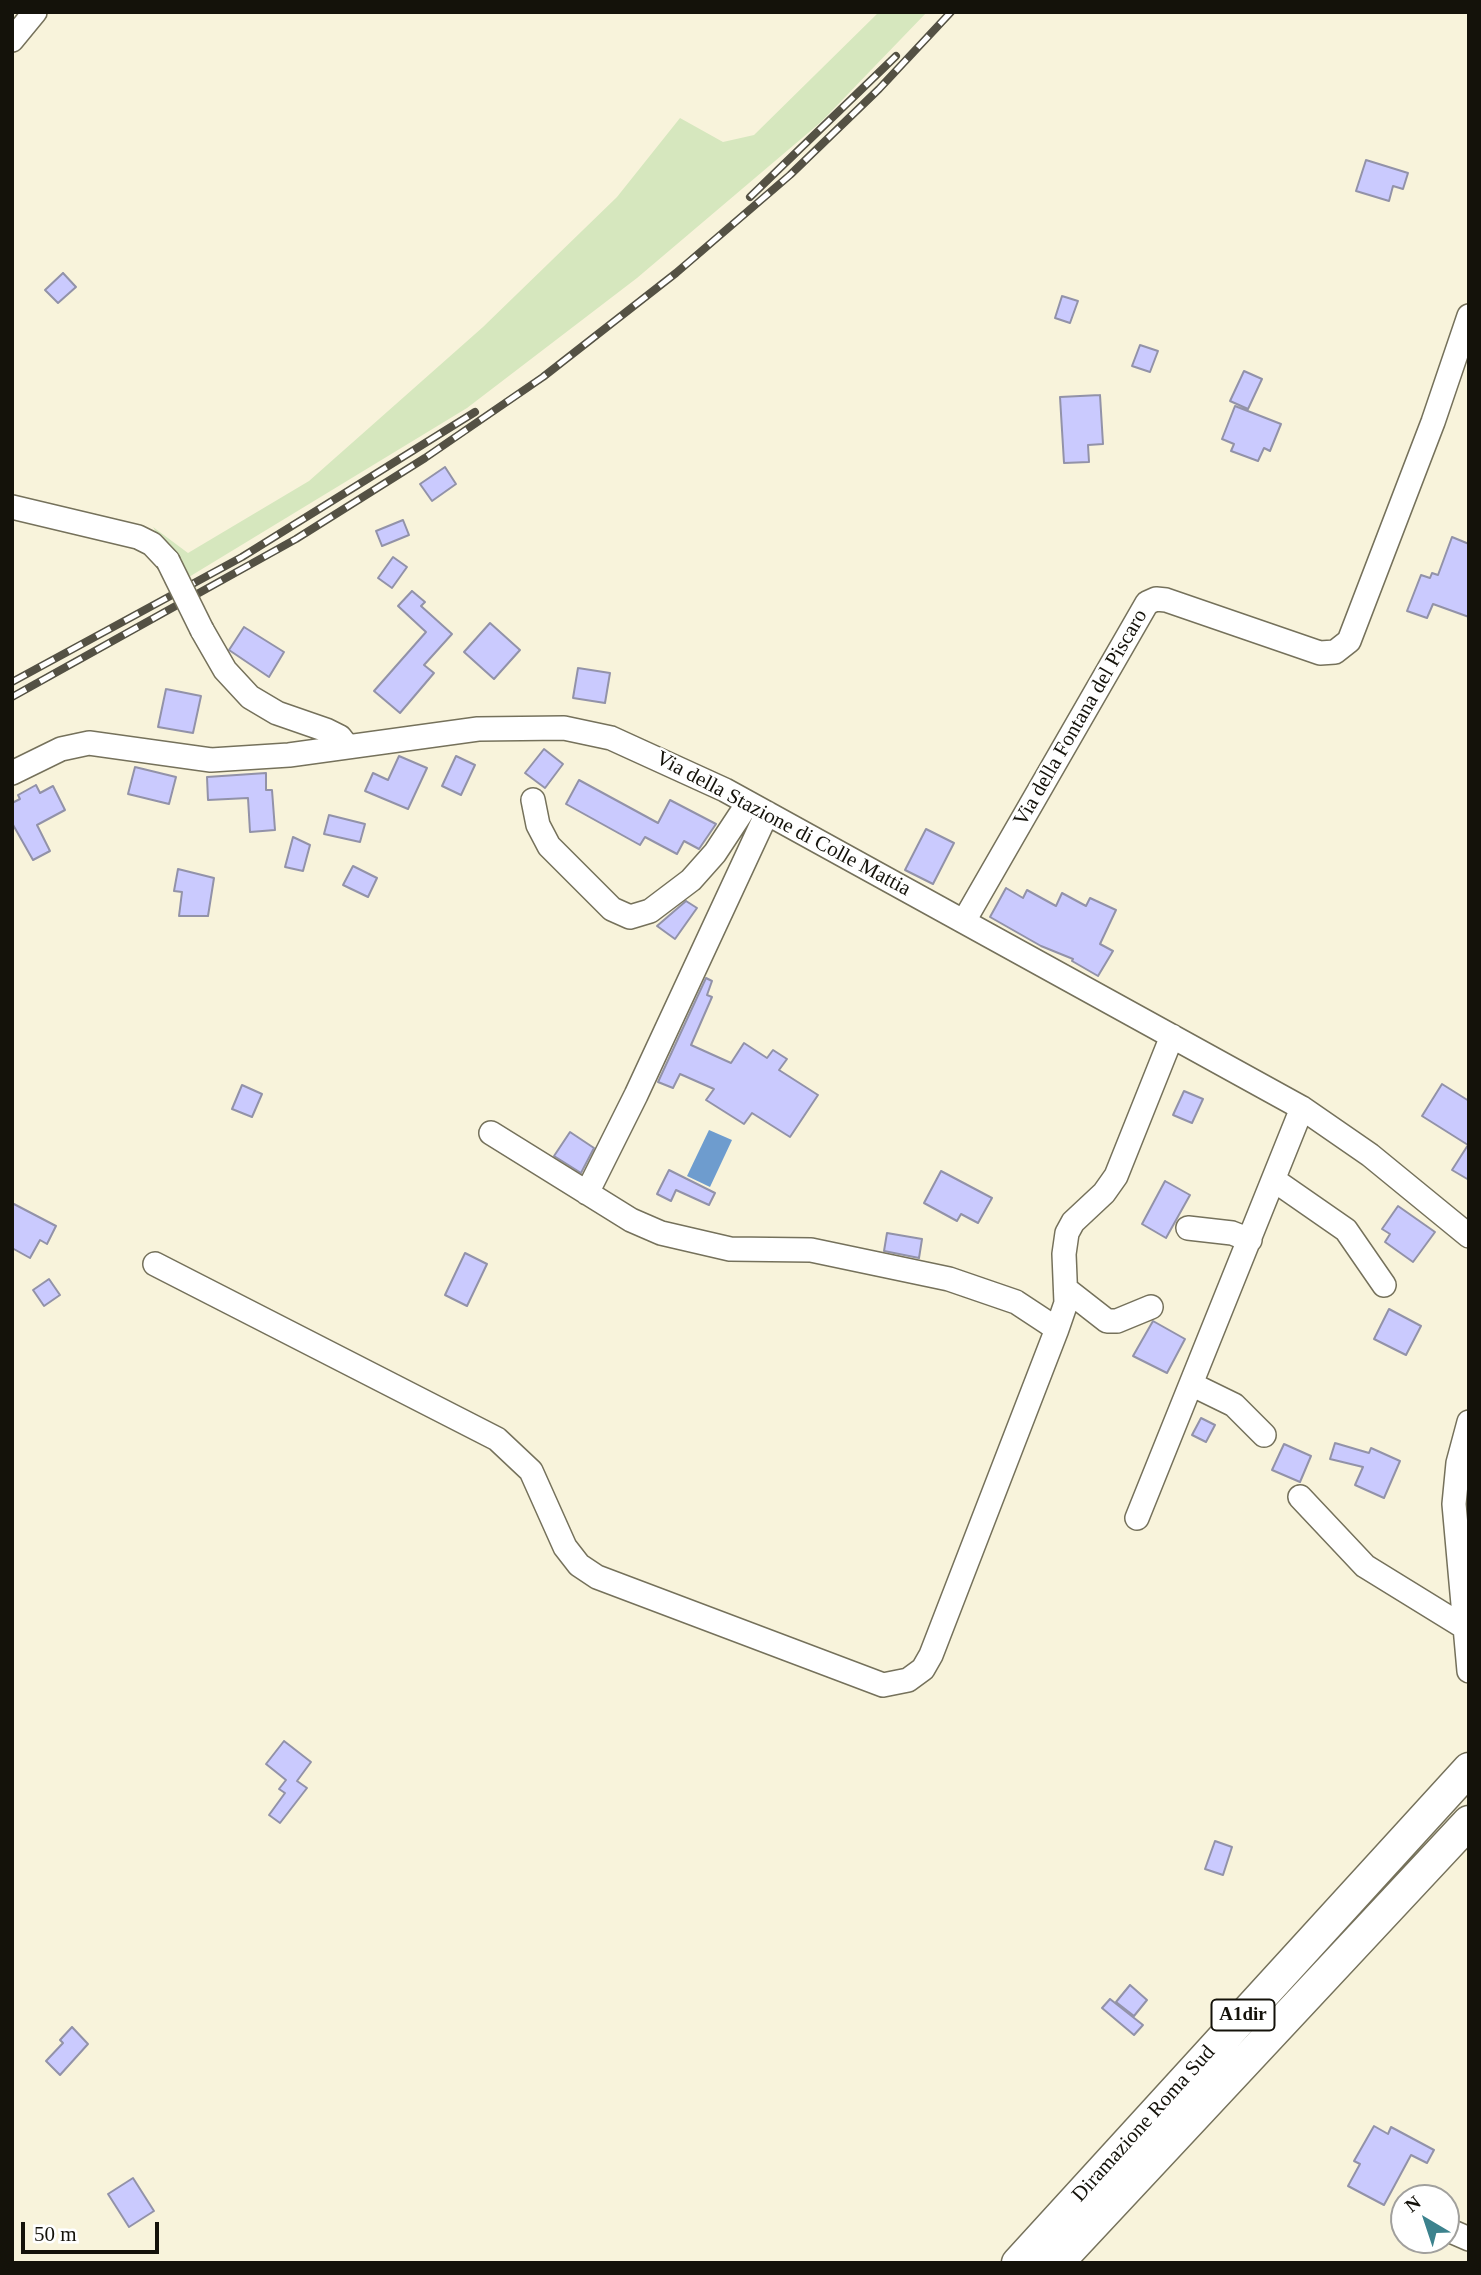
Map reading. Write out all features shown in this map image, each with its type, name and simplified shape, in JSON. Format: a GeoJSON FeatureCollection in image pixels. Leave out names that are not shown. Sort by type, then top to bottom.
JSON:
{"type":"FeatureCollection","features":[{"type":"Feature","properties":{"kind":"highway","name":"Diramazione Roma Sud"},"geometry":{"type":"LineString","coordinates":[[1018,2263],[1469,1769]]}},
{"type":"Feature","properties":{"kind":"highway","name":"Diramazione Roma Sud"},"geometry":{"type":"LineString","coordinates":[[1057,2263],[1469,1822]]}},
{"type":"Feature","properties":{"kind":"street"},"geometry":{"type":"LineString","coordinates":[[12,40],[35,12]]}},
{"type":"Feature","properties":{"kind":"street","name":"Via della Fontana del Piscaro"},"geometry":{"type":"LineString","coordinates":[[964,921],[1147,603],[1166,600],[1320,653],[1335,652],[1349,641],[1433,422],[1469,316]]}},
{"type":"Feature","properties":{"kind":"street"},"geometry":{"type":"LineString","coordinates":[[12,507],[138,537],[152,544],[168,561],[225,670],[250,697],[277,713],[340,737],[347,746]]}},
{"type":"Feature","properties":{"kind":"street","name":"Via della Stazione di Colle Mattia"},"geometry":{"type":"LineString","coordinates":[[12,774],[61,748],[89,743],[211,760],[274,756],[467,730],[532,727],[575,729],[628,744],[758,808],[1302,1108],[1351,1141],[1469,1236]]}},
{"type":"Feature","properties":{"kind":"street"},"geometry":{"type":"LineString","coordinates":[[533,800],[538,825],[549,846],[612,909],[630,917],[650,911],[691,880],[758,808]]}},
{"type":"Feature","properties":{"kind":"street"},"geometry":{"type":"LineString","coordinates":[[587,1193],[636,1095],[758,808]]}},
{"type":"Feature","properties":{"kind":"street"},"geometry":{"type":"LineString","coordinates":[[155,1264],[497,1439],[531,1471],[565,1547],[579,1564],[597,1577],[877,1683],[890,1685],[908,1680],[919,1673],[931,1655],[1058,1329],[1066,1303],[1064,1248],[1067,1233],[1073,1222],[1104,1193],[1115,1176],[1172,1036]]}},
{"type":"Feature","properties":{"kind":"street"},"geometry":{"type":"LineString","coordinates":[[1137,1518],[1193,1385],[1302,1108]]}},
{"type":"Feature","properties":{"kind":"street"},"geometry":{"type":"LineString","coordinates":[[491,1133],[640,1224],[696,1243],[742,1250],[811,1250],[957,1281],[1016,1302],[1058,1329]]}},
{"type":"Feature","properties":{"kind":"street"},"geometry":{"type":"LineString","coordinates":[[1273,1180],[1346,1230],[1384,1284]]}},
{"type":"Feature","properties":{"kind":"street"},"geometry":{"type":"LineString","coordinates":[[1188,1228],[1232,1233],[1250,1240]]}},
{"type":"Feature","properties":{"kind":"street"},"geometry":{"type":"LineString","coordinates":[[1066,1289],[1107,1321],[1117,1321],[1151,1307]]}},
{"type":"Feature","properties":{"kind":"street"},"geometry":{"type":"LineString","coordinates":[[1193,1385],[1234,1405],[1264,1435]]}},
{"type":"Feature","properties":{"kind":"street"},"geometry":{"type":"LineString","coordinates":[[1469,1422],[1458,1463],[1454,1496],[1469,1671]]}},
{"type":"Feature","properties":{"kind":"street"},"geometry":{"type":"LineString","coordinates":[[1300,1497],[1330,1532],[1365,1566],[1464,1627]]}},
{"type":"Feature","properties":{"kind":"green space"},"geometry":{"type":"Polygon","coordinates":[[[879,12],[927,12],[821,122],[637,278],[467,408],[184,580],[153,527],[188,553],[309,481],[483,327],[617,197],[680,118],[723,142],[754,135],[879,12]]]}},
{"type":"Feature","properties":{"kind":"water"},"geometry":{"type":"Polygon","coordinates":[[[709,1130],[732,1140],[710,1187],[687,1176],[709,1130]]]}},
{"type":"Feature","properties":{"kind":"building"},"geometry":{"type":"Polygon","coordinates":[[[1366,160],[1408,173],[1403,189],[1393,186],[1389,201],[1356,191],[1366,160]]]}},
{"type":"Feature","properties":{"kind":"building"},"geometry":{"type":"Polygon","coordinates":[[[63,273],[76,287],[58,303],[45,290],[63,273]]]}},
{"type":"Feature","properties":{"kind":"building"},"geometry":{"type":"Polygon","coordinates":[[[1062,296],[1078,301],[1070,323],[1055,318],[1062,296]]]}},
{"type":"Feature","properties":{"kind":"building"},"geometry":{"type":"Polygon","coordinates":[[[1140,345],[1158,351],[1150,372],[1132,366],[1140,345]]]}},
{"type":"Feature","properties":{"kind":"building"},"geometry":{"type":"Polygon","coordinates":[[[1244,371],[1262,379],[1248,409],[1230,401],[1244,371]]]}},
{"type":"Feature","properties":{"kind":"building"},"geometry":{"type":"Polygon","coordinates":[[[1100,395],[1103,444],[1088,445],[1089,462],[1064,463],[1060,397],[1100,395]]]}},
{"type":"Feature","properties":{"kind":"building"},"geometry":{"type":"Polygon","coordinates":[[[1235,406],[1281,424],[1270,451],[1264,448],[1258,461],[1231,451],[1234,444],[1222,439],[1235,406]]]}},
{"type":"Feature","properties":{"kind":"building"},"geometry":{"type":"Polygon","coordinates":[[[445,467],[456,484],[432,501],[420,484],[445,467]]]}},
{"type":"Feature","properties":{"kind":"building"},"geometry":{"type":"Polygon","coordinates":[[[403,520],[409,535],[382,546],[376,531],[403,520]]]}},
{"type":"Feature","properties":{"kind":"building"},"geometry":{"type":"Polygon","coordinates":[[[1452,537],[1469,544],[1469,617],[1433,604],[1427,618],[1407,611],[1421,575],[1430,578],[1432,573],[1438,575],[1452,537]]]}},
{"type":"Feature","properties":{"kind":"building"},"geometry":{"type":"Polygon","coordinates":[[[393,557],[407,567],[392,588],[378,578],[393,557]]]}},
{"type":"Feature","properties":{"kind":"building"},"geometry":{"type":"Polygon","coordinates":[[[412,591],[425,602],[421,606],[452,634],[424,665],[434,673],[400,713],[374,691],[426,632],[398,606],[412,591]]]}},
{"type":"Feature","properties":{"kind":"building"},"geometry":{"type":"Polygon","coordinates":[[[490,623],[520,650],[494,679],[464,652],[490,623]]]}},
{"type":"Feature","properties":{"kind":"building"},"geometry":{"type":"Polygon","coordinates":[[[244,627],[284,652],[269,677],[229,650],[244,627]]]}},
{"type":"Feature","properties":{"kind":"building"},"geometry":{"type":"Polygon","coordinates":[[[578,668],[610,673],[605,703],[573,698],[578,668]]]}},
{"type":"Feature","properties":{"kind":"building"},"geometry":{"type":"Polygon","coordinates":[[[166,689],[201,696],[193,733],[158,727],[166,689]]]}},
{"type":"Feature","properties":{"kind":"building"},"geometry":{"type":"Polygon","coordinates":[[[544,749],[563,764],[545,788],[525,773],[544,749]]]}},
{"type":"Feature","properties":{"kind":"building"},"geometry":{"type":"Polygon","coordinates":[[[399,756],[427,768],[408,809],[365,791],[373,773],[388,780],[399,756]]]}},
{"type":"Feature","properties":{"kind":"building"},"geometry":{"type":"Polygon","coordinates":[[[456,756],[475,765],[461,795],[442,786],[456,756]]]}},
{"type":"Feature","properties":{"kind":"building"},"geometry":{"type":"Polygon","coordinates":[[[135,767],[176,777],[169,804],[128,794],[135,767]]]}},
{"type":"Feature","properties":{"kind":"building"},"geometry":{"type":"Polygon","coordinates":[[[266,773],[266,790],[272,790],[275,830],[250,832],[248,798],[208,800],[207,777],[266,773]]]}},
{"type":"Feature","properties":{"kind":"building"},"geometry":{"type":"Polygon","coordinates":[[[579,780],[658,823],[670,800],[716,824],[699,849],[684,841],[677,854],[645,837],[640,845],[566,804],[579,780]]]}},
{"type":"Feature","properties":{"kind":"building"},"geometry":{"type":"Polygon","coordinates":[[[36,785],[40,793],[53,786],[65,810],[37,825],[50,851],[33,860],[12,823],[12,803],[20,799],[18,795],[36,785]]]}},
{"type":"Feature","properties":{"kind":"building"},"geometry":{"type":"Polygon","coordinates":[[[329,815],[365,824],[360,842],[324,834],[329,815]]]}},
{"type":"Feature","properties":{"kind":"building"},"geometry":{"type":"Polygon","coordinates":[[[926,829],[954,843],[933,884],[905,870],[926,829]]]}},
{"type":"Feature","properties":{"kind":"building"},"geometry":{"type":"Polygon","coordinates":[[[293,837],[310,845],[303,871],[285,867],[293,837]]]}},
{"type":"Feature","properties":{"kind":"building"},"geometry":{"type":"Polygon","coordinates":[[[353,866],[377,878],[368,897],[343,885],[353,866]]]}},
{"type":"Feature","properties":{"kind":"building"},"geometry":{"type":"Polygon","coordinates":[[[178,869],[214,878],[208,916],[179,916],[182,892],[174,891],[178,869]]]}},
{"type":"Feature","properties":{"kind":"building"},"geometry":{"type":"Polygon","coordinates":[[[1006,888],[1023,898],[1027,890],[1056,906],[1062,893],[1086,906],[1090,898],[1116,910],[1100,944],[1113,951],[1098,976],[1072,961],[1073,959],[1041,946],[990,917],[1006,888]]]}},
{"type":"Feature","properties":{"kind":"building"},"geometry":{"type":"Polygon","coordinates":[[[686,901],[697,908],[675,939],[657,926],[686,901]]]}},
{"type":"Feature","properties":{"kind":"building"},"geometry":{"type":"Polygon","coordinates":[[[706,978],[712,981],[707,995],[712,997],[691,1045],[731,1063],[744,1043],[767,1058],[773,1050],[787,1059],[779,1070],[818,1095],[790,1137],[752,1113],[744,1124],[706,1100],[714,1089],[680,1074],[673,1088],[658,1082],[706,978]]]}},
{"type":"Feature","properties":{"kind":"building"},"geometry":{"type":"Polygon","coordinates":[[[1442,1084],[1469,1101],[1469,1180],[1452,1170],[1468,1145],[1422,1116],[1442,1084]]]}},
{"type":"Feature","properties":{"kind":"building"},"geometry":{"type":"Polygon","coordinates":[[[242,1085],[262,1094],[252,1117],[232,1109],[242,1085]]]}},
{"type":"Feature","properties":{"kind":"building"},"geometry":{"type":"Polygon","coordinates":[[[1184,1091],[1203,1099],[1192,1123],[1173,1115],[1184,1091]]]}},
{"type":"Feature","properties":{"kind":"building"},"geometry":{"type":"Polygon","coordinates":[[[570,1132],[594,1148],[581,1173],[554,1156],[570,1132]]]}},
{"type":"Feature","properties":{"kind":"building"},"geometry":{"type":"Polygon","coordinates":[[[669,1170],[715,1193],[709,1205],[676,1190],[671,1201],[657,1194],[669,1170]]]}},
{"type":"Feature","properties":{"kind":"building"},"geometry":{"type":"Polygon","coordinates":[[[941,1171],[992,1198],[978,1223],[961,1214],[957,1221],[924,1203],[941,1171]]]}},
{"type":"Feature","properties":{"kind":"building"},"geometry":{"type":"Polygon","coordinates":[[[1165,1181],[1190,1195],[1166,1238],[1142,1224],[1165,1181]]]}},
{"type":"Feature","properties":{"kind":"building"},"geometry":{"type":"Polygon","coordinates":[[[12,1203],[56,1226],[47,1244],[40,1240],[30,1258],[12,1248],[12,1203]]]}},
{"type":"Feature","properties":{"kind":"building"},"geometry":{"type":"Polygon","coordinates":[[[1398,1206],[1435,1232],[1413,1262],[1385,1242],[1390,1234],[1382,1229],[1398,1206]]]}},
{"type":"Feature","properties":{"kind":"building"},"geometry":{"type":"Polygon","coordinates":[[[887,1233],[922,1239],[919,1258],[884,1251],[887,1233]]]}},
{"type":"Feature","properties":{"kind":"building"},"geometry":{"type":"Polygon","coordinates":[[[465,1253],[487,1264],[467,1306],[445,1295],[465,1253]]]}},
{"type":"Feature","properties":{"kind":"building"},"geometry":{"type":"Polygon","coordinates":[[[49,1279],[60,1295],[44,1306],[33,1290],[49,1279]]]}},
{"type":"Feature","properties":{"kind":"building"},"geometry":{"type":"Polygon","coordinates":[[[1389,1309],[1421,1326],[1406,1355],[1374,1339],[1389,1309]]]}},
{"type":"Feature","properties":{"kind":"building"},"geometry":{"type":"Polygon","coordinates":[[[1153,1321],[1185,1339],[1167,1373],[1133,1356],[1153,1321]]]}},
{"type":"Feature","properties":{"kind":"building"},"geometry":{"type":"Polygon","coordinates":[[[1201,1418],[1215,1425],[1206,1442],[1192,1435],[1201,1418]]]}},
{"type":"Feature","properties":{"kind":"building"},"geometry":{"type":"Polygon","coordinates":[[[1335,1443],[1369,1453],[1371,1448],[1400,1461],[1384,1498],[1355,1485],[1363,1467],[1330,1459],[1335,1443]]]}},
{"type":"Feature","properties":{"kind":"building"},"geometry":{"type":"Polygon","coordinates":[[[1284,1444],[1311,1456],[1300,1482],[1272,1470],[1284,1444]]]}},
{"type":"Feature","properties":{"kind":"building"},"geometry":{"type":"Polygon","coordinates":[[[284,1741],[311,1762],[297,1781],[307,1788],[280,1823],[269,1815],[285,1793],[279,1789],[286,1780],[266,1764],[284,1741]]]}},
{"type":"Feature","properties":{"kind":"building"},"geometry":{"type":"Polygon","coordinates":[[[1215,1841],[1232,1847],[1223,1875],[1205,1869],[1215,1841]]]}},
{"type":"Feature","properties":{"kind":"building"},"geometry":{"type":"Polygon","coordinates":[[[1130,1985],[1147,2000],[1134,2016],[1116,2002],[1130,1985]]]}},
{"type":"Feature","properties":{"kind":"building"},"geometry":{"type":"Polygon","coordinates":[[[1110,1999],[1143,2025],[1134,2035],[1102,2008],[1110,1999]]]}},
{"type":"Feature","properties":{"kind":"building"},"geometry":{"type":"Polygon","coordinates":[[[72,2027],[88,2044],[60,2075],[46,2061],[63,2043],[60,2040],[72,2027]]]}},
{"type":"Feature","properties":{"kind":"building"},"geometry":{"type":"Polygon","coordinates":[[[1374,2126],[1388,2134],[1391,2127],[1434,2150],[1427,2163],[1411,2155],[1395,2184],[1390,2184],[1390,2194],[1384,2205],[1348,2186],[1360,2164],[1354,2161],[1374,2126]]]}},
{"type":"Feature","properties":{"kind":"building"},"geometry":{"type":"Polygon","coordinates":[[[133,2178],[154,2211],[129,2227],[108,2194],[133,2178]]]}},
{"type":"Feature","properties":{"kind":"railway"},"geometry":{"type":"LineString","coordinates":[[12,697],[296,539],[425,458],[543,377],[676,273],[790,175],[879,89],[951,12]]}},
{"type":"Feature","properties":{"kind":"railway"},"geometry":{"type":"LineString","coordinates":[[750,197],[896,56]]}},
{"type":"Feature","properties":{"kind":"railway"},"geometry":{"type":"LineString","coordinates":[[12,682],[242,557],[475,412]]}}]}
